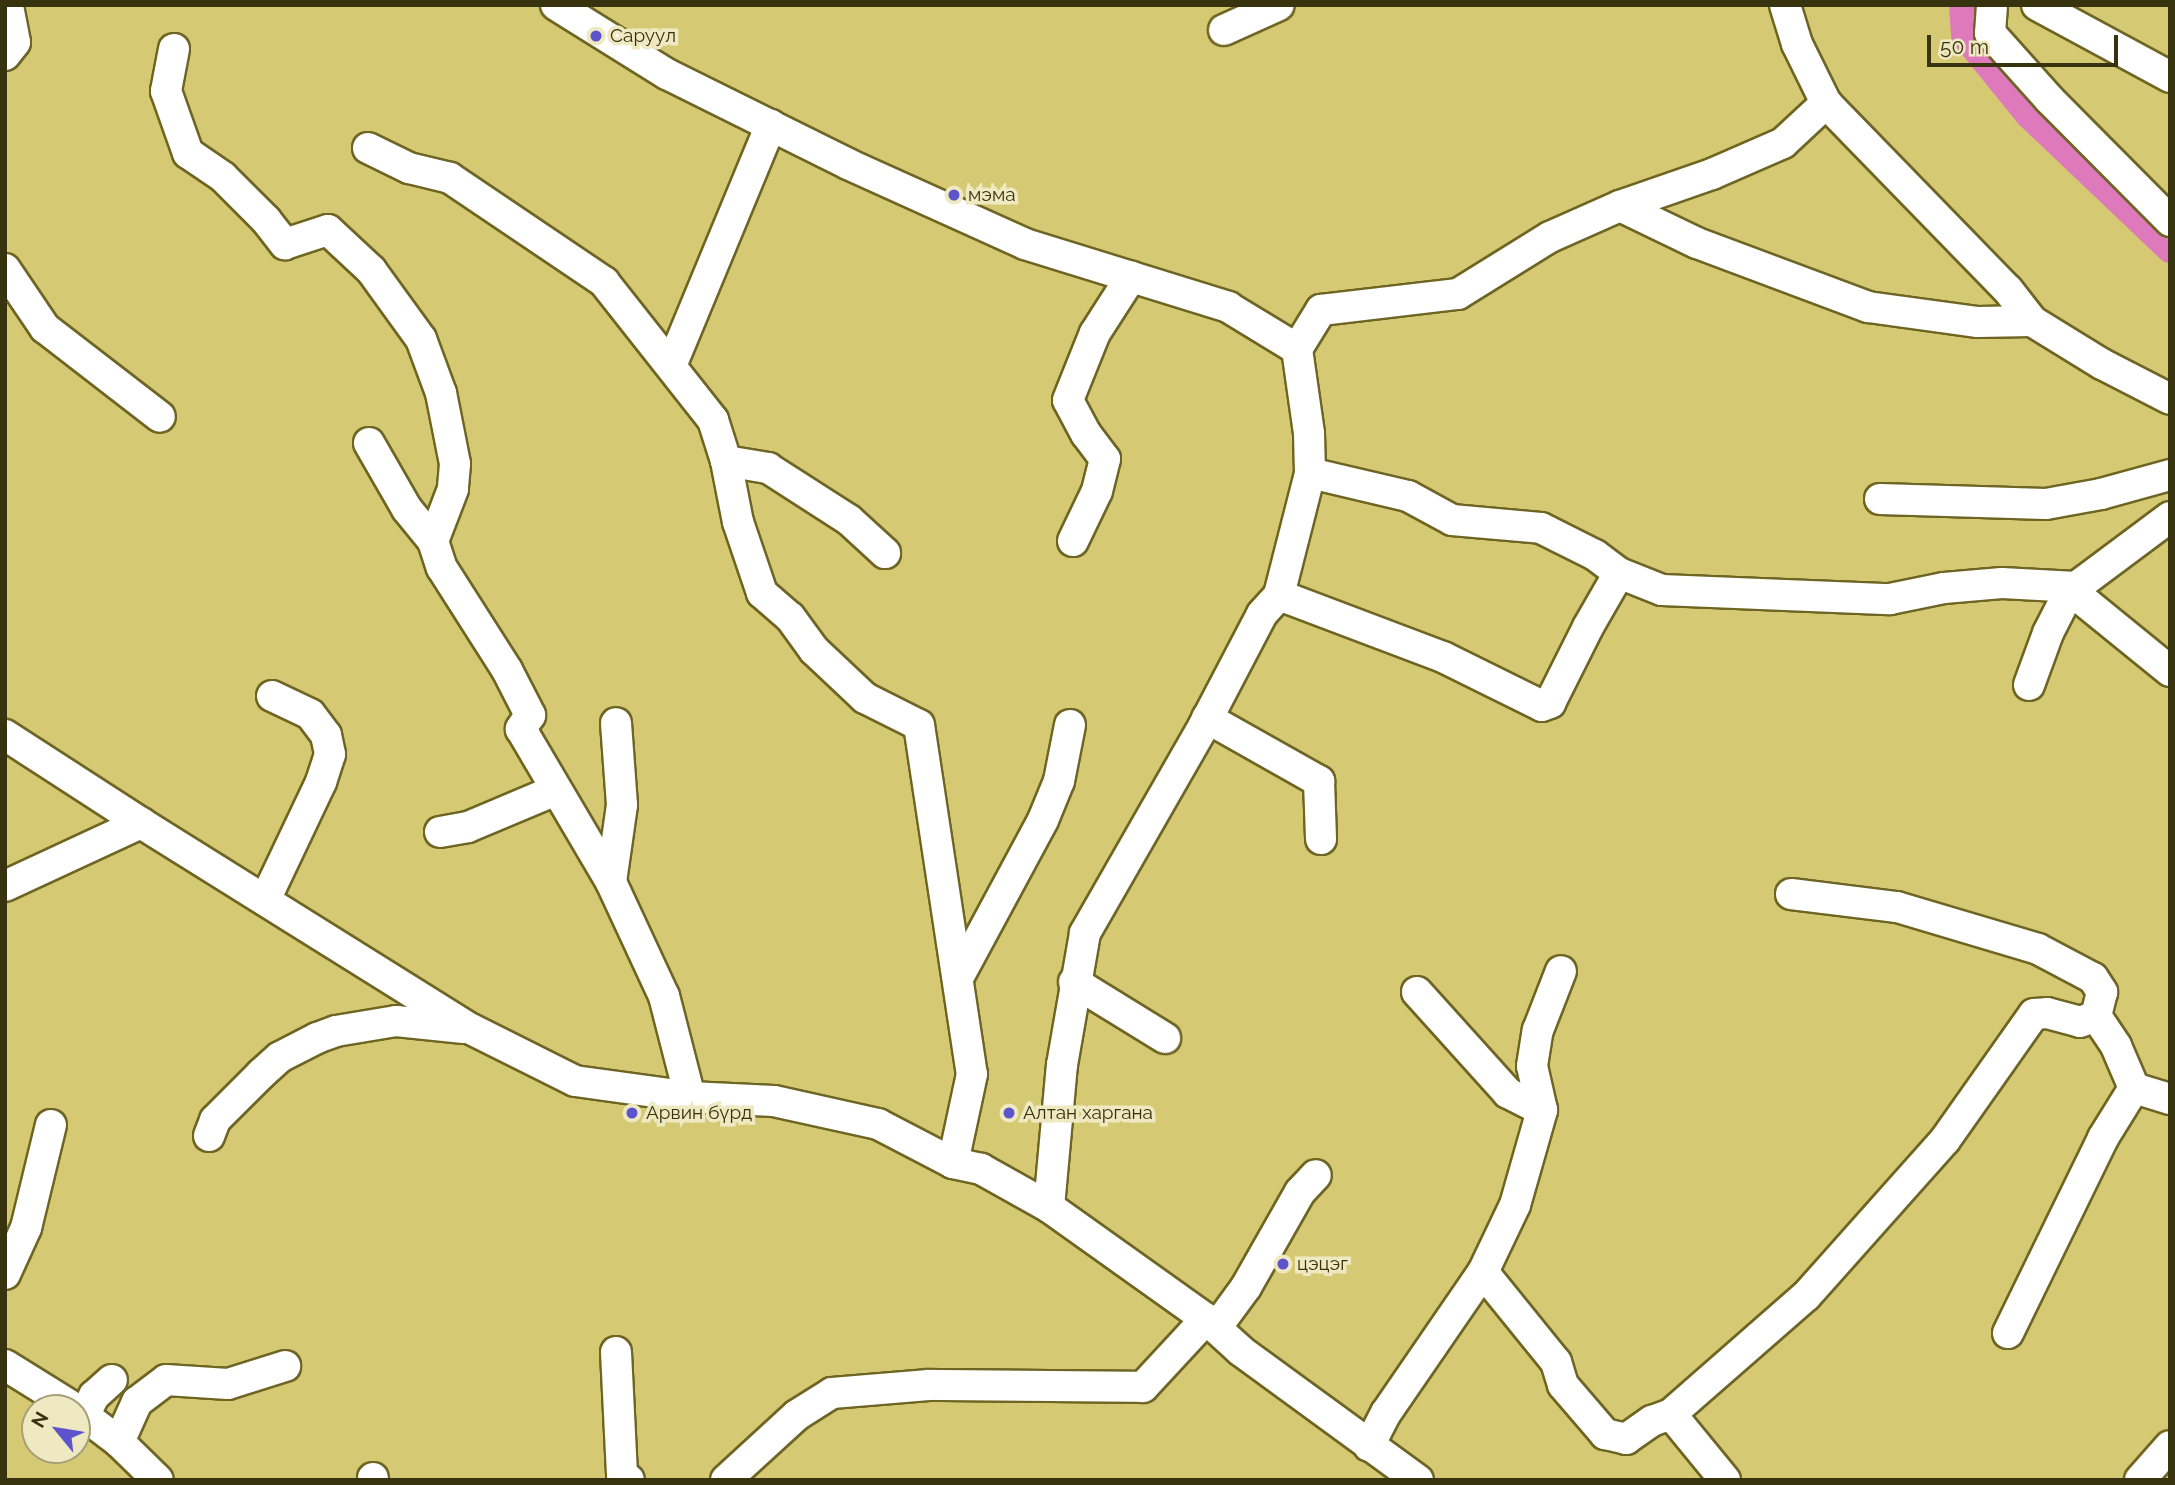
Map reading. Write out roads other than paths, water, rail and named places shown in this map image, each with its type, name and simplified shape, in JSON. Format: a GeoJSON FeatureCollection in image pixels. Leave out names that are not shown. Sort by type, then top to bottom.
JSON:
{"type":"FeatureCollection","features":[{"type":"Feature","properties":{"kind":"street"},"geometry":{"type":"LineString","coordinates":[[5,55],[15,42],[8,5]]}},
{"type":"Feature","properties":{"kind":"street"},"geometry":{"type":"LineString","coordinates":[[556,5],[667,74],[848,164],[1025,244],[1228,307],[1297,349]]}},
{"type":"Feature","properties":{"kind":"street"},"geometry":{"type":"LineString","coordinates":[[1224,30],[1279,5]]}},
{"type":"Feature","properties":{"kind":"street"},"geometry":{"type":"LineString","coordinates":[[1785,5],[1797,44],[1826,103],[1955,234],[2032,321],[2102,364],[2170,399]]}},
{"type":"Feature","properties":{"kind":"street"},"geometry":{"type":"LineString","coordinates":[[1992,5],[1990,33],[2049,99],[2170,221]]}},
{"type":"Feature","properties":{"kind":"street"},"geometry":{"type":"LineString","coordinates":[[2037,5],[2170,77]]}},
{"type":"Feature","properties":{"kind":"street"},"geometry":{"type":"LineString","coordinates":[[174,49],[166,90],[188,153],[223,177],[267,220],[285,244],[328,230],[371,270],[421,339],[441,393],[455,464],[453,489],[433,541]]}},
{"type":"Feature","properties":{"kind":"street"},"geometry":{"type":"LineString","coordinates":[[1049,1207],[1059,1090],[1074,982],[1084,933],[1207,719],[1262,614],[1279,596],[1310,473],[1309,433],[1297,349],[1321,310],[1458,294],[1550,237],[1620,206],[1712,174],[1783,143],[1826,103]]}},
{"type":"Feature","properties":{"kind":"street"},"geometry":{"type":"LineString","coordinates":[[671,366],[771,125]]}},
{"type":"Feature","properties":{"kind":"street"},"geometry":{"type":"LineString","coordinates":[[369,148],[410,168],[450,178],[604,282],[713,420],[726,461],[738,522],[762,593],[789,617],[814,650],[865,698],[919,725],[972,1074],[953,1163]]}},
{"type":"Feature","properties":{"kind":"street"},"geometry":{"type":"LineString","coordinates":[[1620,206],[1697,243],[1868,307],[1978,322],[2032,321]]}},
{"type":"Feature","properties":{"kind":"street"},"geometry":{"type":"LineString","coordinates":[[5,269],[45,328],[160,417]]}},
{"type":"Feature","properties":{"kind":"street"},"geometry":{"type":"LineString","coordinates":[[1073,541],[1097,491],[1105,459],[1086,434],[1068,400],[1095,333],[1131,277]]}},
{"type":"Feature","properties":{"kind":"street"},"geometry":{"type":"LineString","coordinates":[[369,443],[407,509],[433,541],[442,568],[507,670],[530,715],[521,729],[611,882],[664,996],[690,1097]]}},
{"type":"Feature","properties":{"kind":"street"},"geometry":{"type":"LineString","coordinates":[[726,461],[768,468],[849,520],[885,553]]}},
{"type":"Feature","properties":{"kind":"street"},"geometry":{"type":"LineString","coordinates":[[1310,473],[1408,496],[1452,520],[1541,528],[1595,555],[1619,573],[1662,590],[1877,599],[2002,583],[2076,587]]}},
{"type":"Feature","properties":{"kind":"street"},"geometry":{"type":"LineString","coordinates":[[1880,499],[2046,504],[2101,495],[2170,475]]}},
{"type":"Feature","properties":{"kind":"street"},"geometry":{"type":"LineString","coordinates":[[2029,685],[2048,633],[2063,603],[2076,587],[2170,517]]}},
{"type":"Feature","properties":{"kind":"street"},"geometry":{"type":"LineString","coordinates":[[2136,542],[2170,548]]}},
{"type":"Feature","properties":{"kind":"street"},"geometry":{"type":"LineString","coordinates":[[1279,596],[1443,657],[1542,706],[1550,703],[1587,627],[1619,573]]}},
{"type":"Feature","properties":{"kind":"street"},"geometry":{"type":"LineString","coordinates":[[2076,587],[2079,597],[2170,671]]}},
{"type":"Feature","properties":{"kind":"street"},"geometry":{"type":"LineString","coordinates":[[265,900],[321,782],[330,754],[326,735],[310,713],[272,696]]}},
{"type":"Feature","properties":{"kind":"street"},"geometry":{"type":"LineString","coordinates":[[1207,719],[1319,781],[1321,839]]}},
{"type":"Feature","properties":{"kind":"street"},"geometry":{"type":"LineString","coordinates":[[611,882],[622,805],[615,723]]}},
{"type":"Feature","properties":{"kind":"street"},"geometry":{"type":"LineString","coordinates":[[958,978],[1043,820],[1059,780],[1070,725]]}},
{"type":"Feature","properties":{"kind":"street"},"geometry":{"type":"LineString","coordinates":[[8,735],[141,823],[471,1028],[575,1080],[690,1097],[774,1101],[878,1124],[953,1163],[981,1169],[1049,1207],[1211,1323],[1241,1351],[1419,1480]]}},
{"type":"Feature","properties":{"kind":"street"},"geometry":{"type":"LineString","coordinates":[[440,832],[468,827],[556,790]]}},
{"type":"Feature","properties":{"kind":"street"},"geometry":{"type":"LineString","coordinates":[[5,886],[141,823]]}},
{"type":"Feature","properties":{"kind":"street"},"geometry":{"type":"LineString","coordinates":[[1791,894],[1897,907],[2038,949],[2093,978],[2102,992],[2096,1016],[2116,1046],[2134,1088],[2170,1099]]}},
{"type":"Feature","properties":{"kind":"street"},"geometry":{"type":"LineString","coordinates":[[1369,1446],[1386,1413],[1483,1272],[1515,1205],[1542,1110],[1532,1066],[1538,1030],[1561,971]]}},
{"type":"Feature","properties":{"kind":"street"},"geometry":{"type":"LineString","coordinates":[[1074,982],[1165,1038]]}},
{"type":"Feature","properties":{"kind":"street"},"geometry":{"type":"LineString","coordinates":[[1417,992],[1508,1093],[1542,1110]]}},
{"type":"Feature","properties":{"kind":"street"},"geometry":{"type":"LineString","coordinates":[[1483,1272],[1556,1362],[1563,1385],[1605,1434],[1626,1439],[1652,1421],[1671,1414],[1806,1296],[1945,1140],[2034,1014],[2047,1013],[2080,1022],[2096,1016]]}},
{"type":"Feature","properties":{"kind":"street"},"geometry":{"type":"LineString","coordinates":[[209,1136],[215,1120],[261,1074],[280,1057],[317,1038],[336,1031],[396,1021],[471,1028]]}},
{"type":"Feature","properties":{"kind":"street"},"geometry":{"type":"LineString","coordinates":[[2008,1333],[2103,1138],[2134,1088]]}},
{"type":"Feature","properties":{"kind":"street"},"geometry":{"type":"LineString","coordinates":[[5,1274],[26,1228],[44,1164],[51,1125]]}},
{"type":"Feature","properties":{"kind":"street"},"geometry":{"type":"LineString","coordinates":[[726,1480],[797,1415],[832,1394],[929,1385],[1143,1387],[1245,1287],[1300,1192],[1316,1175]]}},
{"type":"Feature","properties":{"kind":"street"},"geometry":{"type":"LineString","coordinates":[[616,1352],[622,1474],[629,1480]]}},
{"type":"Feature","properties":{"kind":"street"},"geometry":{"type":"LineString","coordinates":[[5,1365],[52,1394]]}},
{"type":"Feature","properties":{"kind":"street"},"geometry":{"type":"LineString","coordinates":[[119,1442],[137,1402],[166,1380],[228,1384],[285,1366]]}},
{"type":"Feature","properties":{"kind":"street"},"geometry":{"type":"LineString","coordinates":[[91,1399],[112,1380]]}},
{"type":"Feature","properties":{"kind":"street"},"geometry":{"type":"LineString","coordinates":[[1671,1414],[1725,1480]]}},
{"type":"Feature","properties":{"kind":"street"},"geometry":{"type":"LineString","coordinates":[[91,1420],[119,1442],[158,1480]]}},
{"type":"Feature","properties":{"kind":"street"},"geometry":{"type":"LineString","coordinates":[[2140,1480],[2170,1446]]}},
{"type":"Feature","properties":{"kind":"waterway"},"geometry":{"type":"LineString","coordinates":[[1962,5],[1964,36],[2028,115],[2170,250]]}},
{"type":"Feature","properties":{"kind":"place","name":"Саруул"},"geometry":{"type":"Point","coordinates":[596,36]}},
{"type":"Feature","properties":{"kind":"place","name":"мэма"},"geometry":{"type":"Point","coordinates":[954,195]}},
{"type":"Feature","properties":{"kind":"place","name":"Арвин бүрд"},"geometry":{"type":"Point","coordinates":[632,1113]}},
{"type":"Feature","properties":{"kind":"place","name":"Алтан харгана"},"geometry":{"type":"Point","coordinates":[1009,1113]}},
{"type":"Feature","properties":{"kind":"place","name":"цэцэг"},"geometry":{"type":"Point","coordinates":[1283,1264]}}]}
